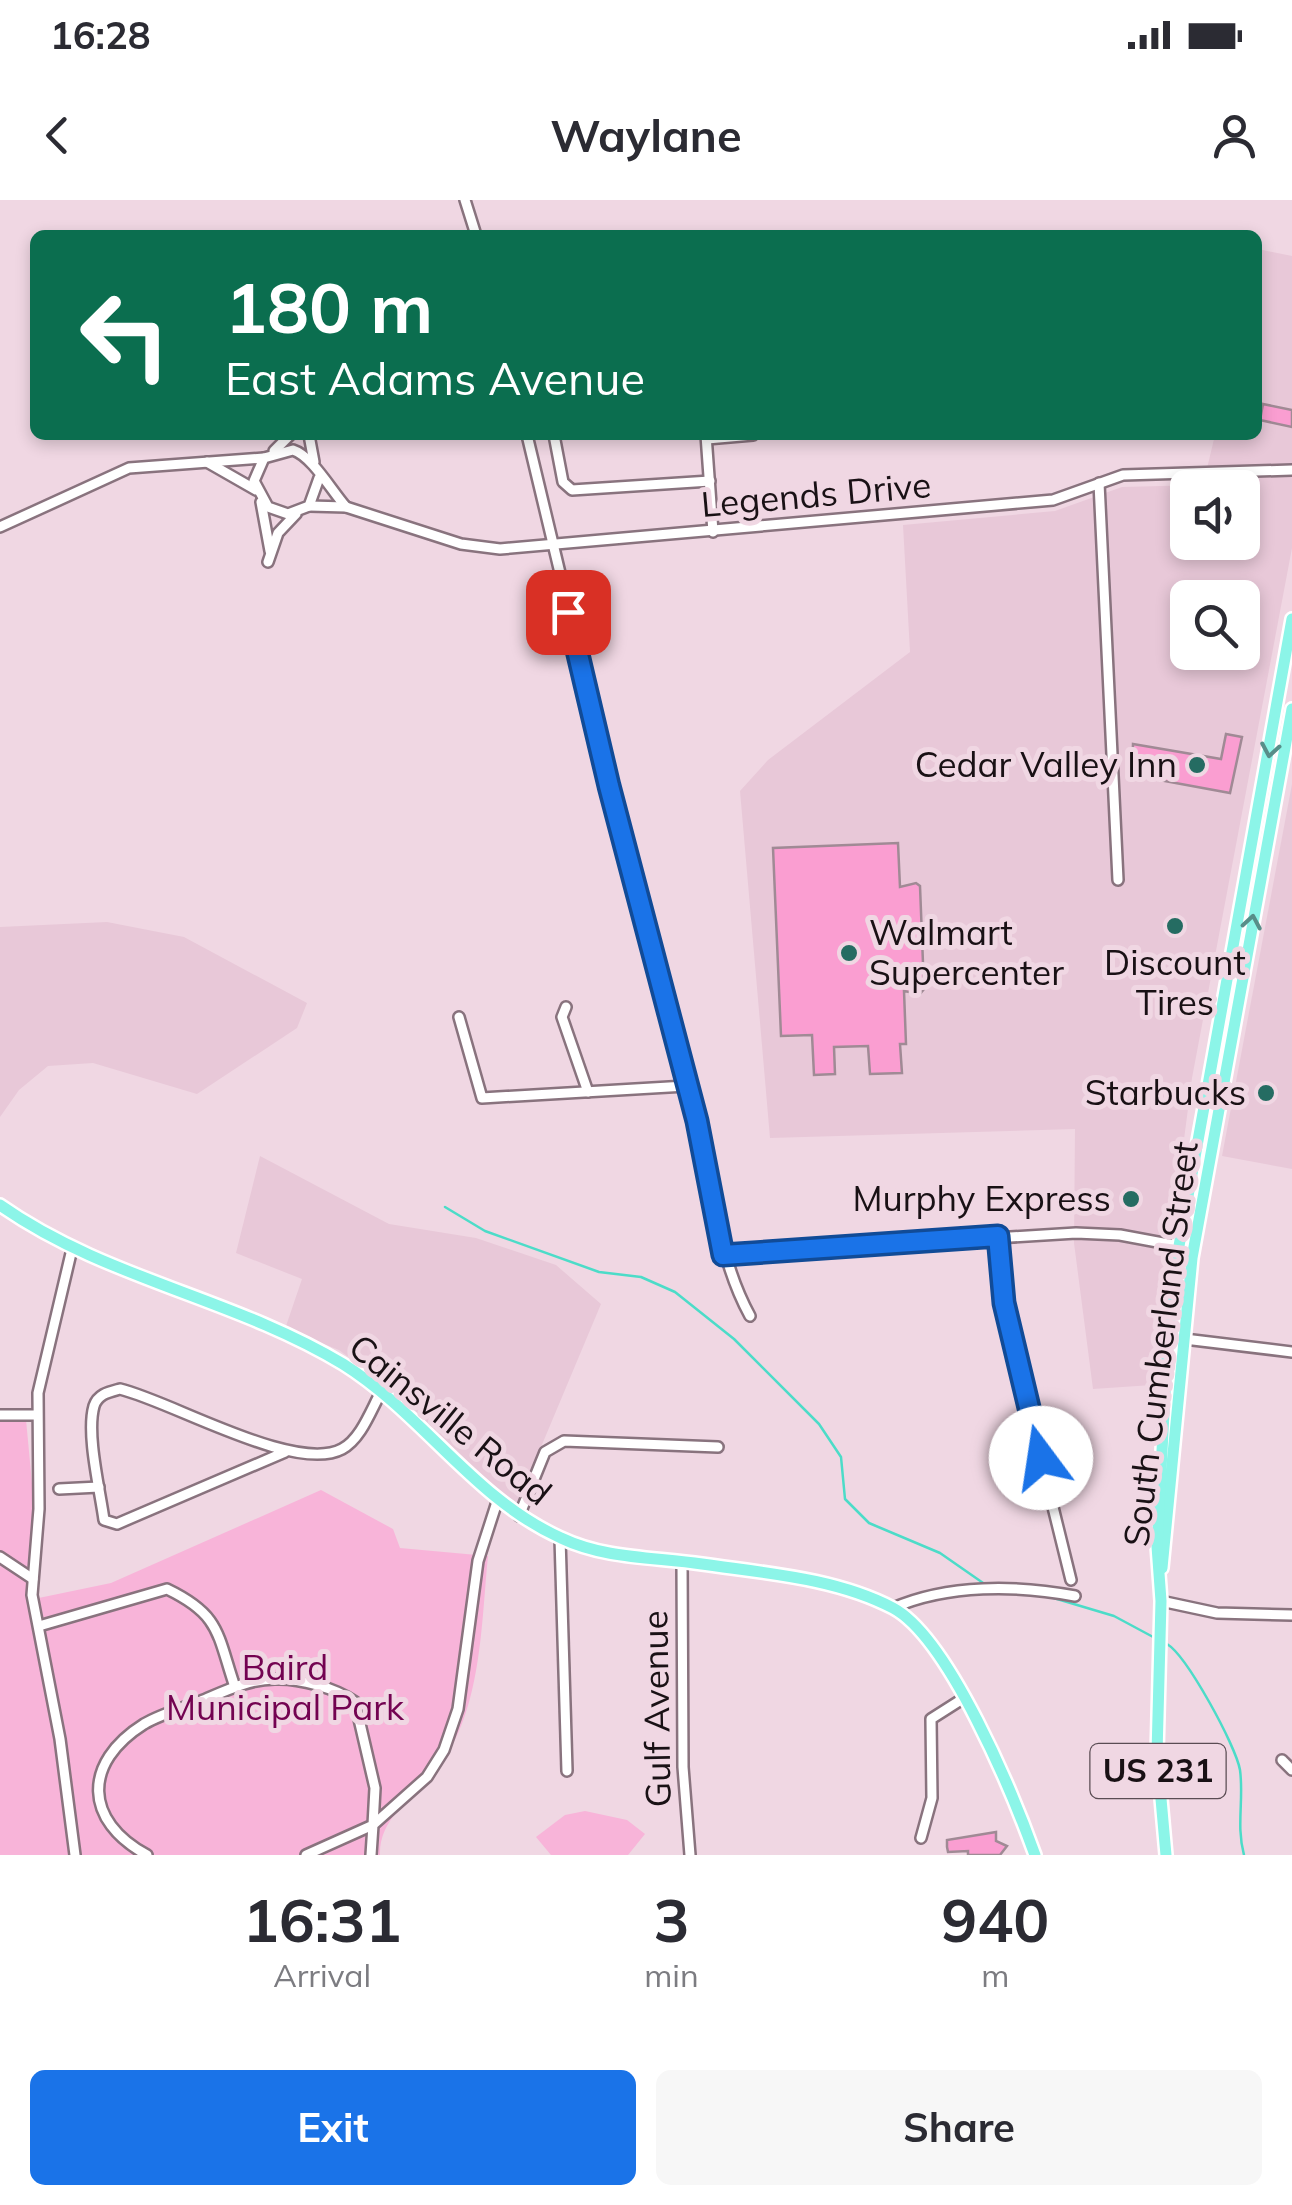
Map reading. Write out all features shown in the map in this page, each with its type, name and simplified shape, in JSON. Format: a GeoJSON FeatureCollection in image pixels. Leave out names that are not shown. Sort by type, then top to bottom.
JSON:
{"type":"FeatureCollection","features":[{"type":"Feature","properties":{"kind":"main road","name":"South Cumberland Street"},"geometry":{"type":"LineString","coordinates":[[1166,1855],[1156,1686],[1161,1572],[1157,1528],[1168,1337],[1179,1246],[1292,619]]}},
{"type":"Feature","properties":{"kind":"main road","name":"South Cumberland Street"},"geometry":{"type":"LineString","coordinates":[[1161,1572],[1167,1550],[1183,1339],[1208,1164],[1292,709]]}},
{"type":"Feature","properties":{"kind":"main road","name":"Cainsville Road"},"geometry":{"type":"LineString","coordinates":[[0,1205],[72,1249],[290,1336],[346,1366],[381,1392],[497,1502],[560,1538],[615,1555],[805,1580],[893,1608],[920,1631],[964,1698],[1035,1855]]}},
{"type":"Feature","properties":{"kind":"street"},"geometry":{"type":"LineString","coordinates":[[465,200],[474,230]]}},
{"type":"Feature","properties":{"kind":"street"},"geometry":{"type":"LineString","coordinates":[[285,440],[256,472],[269,557],[280,530],[304,508],[319,478]]}},
{"type":"Feature","properties":{"kind":"street","name":"Legends Drive"},"geometry":{"type":"LineString","coordinates":[[310,440],[319,478],[349,508]]}},
{"type":"Feature","properties":{"kind":"street"},"geometry":{"type":"LineString","coordinates":[[528,440],[609,786],[686,1086],[723,1255],[750,1316]]}},
{"type":"Feature","properties":{"kind":"street"},"geometry":{"type":"LineString","coordinates":[[555,440],[562,482],[572,490],[710,481]]}},
{"type":"Feature","properties":{"kind":"street"},"geometry":{"type":"LineString","coordinates":[[707,440],[713,532]]}},
{"type":"Feature","properties":{"kind":"street"},"geometry":{"type":"LineString","coordinates":[[0,526],[129,468],[293,450],[315,464]]}},
{"type":"Feature","properties":{"kind":"street"},"geometry":{"type":"LineString","coordinates":[[533,459],[557,454]]}},
{"type":"Feature","properties":{"kind":"street","name":"Legends Drive"},"geometry":{"type":"LineString","coordinates":[[208,462],[278,512],[349,508],[480,548],[554,547],[1053,500],[1123,475],[1292,470]]}},
{"type":"Feature","properties":{"kind":"street"},"geometry":{"type":"LineString","coordinates":[[1099,483],[1118,880]]}},
{"type":"Feature","properties":{"kind":"street"},"geometry":{"type":"LineString","coordinates":[[566,1008],[562,1017],[588,1092]]}},
{"type":"Feature","properties":{"kind":"street"},"geometry":{"type":"LineString","coordinates":[[459,1017],[482,1098],[686,1086]]}},
{"type":"Feature","properties":{"kind":"street"},"geometry":{"type":"LineString","coordinates":[[723,1255],[998,1236],[1104,1234],[1179,1246]]}},
{"type":"Feature","properties":{"kind":"street"},"geometry":{"type":"LineString","coordinates":[[998,1236],[1012,1341],[1071,1580]]}},
{"type":"Feature","properties":{"kind":"street"},"geometry":{"type":"LineString","coordinates":[[72,1249],[36,1415],[39,1509],[33,1579],[76,1855]]}},
{"type":"Feature","properties":{"kind":"street"},"geometry":{"type":"LineString","coordinates":[[1168,1337],[1292,1352]]}},
{"type":"Feature","properties":{"kind":"street"},"geometry":{"type":"LineString","coordinates":[[285,1452],[120,1389],[102,1394],[94,1404],[104,1520],[129,1523],[285,1452],[340,1450],[355,1438],[381,1392]]}},
{"type":"Feature","properties":{"kind":"street"},"geometry":{"type":"LineString","coordinates":[[0,1415],[36,1415]]}},
{"type":"Feature","properties":{"kind":"street"},"geometry":{"type":"LineString","coordinates":[[519,1516],[545,1452],[564,1441],[718,1447]]}},
{"type":"Feature","properties":{"kind":"street"},"geometry":{"type":"LineString","coordinates":[[59,1489],[99,1487]]}},
{"type":"Feature","properties":{"kind":"street"},"geometry":{"type":"LineString","coordinates":[[306,1855],[373,1824],[427,1777],[444,1750],[458,1709],[478,1561],[497,1502]]}},
{"type":"Feature","properties":{"kind":"street"},"geometry":{"type":"LineString","coordinates":[[560,1538],[567,1771]]}},
{"type":"Feature","properties":{"kind":"street"},"geometry":{"type":"LineString","coordinates":[[0,1556],[33,1579]]}},
{"type":"Feature","properties":{"kind":"street","name":"Gulf Avenue"},"geometry":{"type":"LineString","coordinates":[[682,1561],[683,1767],[690,1855]]}},
{"type":"Feature","properties":{"kind":"street"},"geometry":{"type":"LineString","coordinates":[[40,1626],[167,1590],[201,1606],[213,1622],[235,1687]]}},
{"type":"Feature","properties":{"kind":"street"},"geometry":{"type":"LineString","coordinates":[[893,1608],[918,1597],[961,1592],[1040,1590],[1074,1596]]}},
{"type":"Feature","properties":{"kind":"street"},"geometry":{"type":"LineString","coordinates":[[1160,1608],[1292,1615]]}},
{"type":"Feature","properties":{"kind":"street"},"geometry":{"type":"LineString","coordinates":[[147,1855],[123,1839],[104,1816],[97,1788],[100,1774],[144,1724],[235,1687],[280,1678],[344,1693],[355,1702],[375,1788],[372,1855]]}},
{"type":"Feature","properties":{"kind":"street"},"geometry":{"type":"LineString","coordinates":[[921,1838],[932,1798],[930,1719],[935,1712],[964,1698]]}},
{"type":"Feature","properties":{"kind":"street"},"geometry":{"type":"LineString","coordinates":[[1282,1760],[1292,1770]]}},
{"type":"Feature","properties":{"kind":"shaded area"},"geometry":{"type":"Polygon","coordinates":[[[1262,250],[1292,256],[1292,548],[1192,1078],[1152,1385],[1093,1389],[1074,1243],[1075,1129],[770,1138],[740,791],[768,760],[910,652],[903,525],[1055,511],[1122,487],[1170,486],[1170,560],[1260,560],[1260,470],[1207,470],[1214,440],[1262,440],[1262,250]]]}},
{"type":"Feature","properties":{"kind":"shaded area"},"geometry":{"type":"Polygon","coordinates":[[[1292,784],[1292,1169],[1222,1156],[1292,784]]]}},
{"type":"Feature","properties":{"kind":"shaded area"},"geometry":{"type":"Polygon","coordinates":[[[107,922],[184,937],[307,1003],[297,1028],[197,1094],[93,1063],[48,1066],[19,1090],[0,1117],[0,927],[107,922]]]}},
{"type":"Feature","properties":{"kind":"shaded area"},"geometry":{"type":"Polygon","coordinates":[[[260,1156],[389,1224],[476,1238],[556,1265],[601,1304],[515,1509],[386,1385],[339,1350],[285,1329],[302,1279],[236,1253],[260,1156]]]}},
{"type":"Feature","properties":{"kind":"green space","name":"Baird Municipal Park"},"geometry":{"type":"Polygon","coordinates":[[[25,1409],[33,1494],[29,1600],[111,1583],[321,1490],[393,1529],[400,1548],[488,1556],[477,1666],[464,1719],[439,1767],[392,1817],[381,1841],[380,1855],[0,1855],[0,1410],[25,1409]]]}},
{"type":"Feature","properties":{"kind":"green space"},"geometry":{"type":"Polygon","coordinates":[[[585,1811],[627,1820],[645,1834],[628,1855],[551,1855],[536,1837],[565,1815],[585,1811]]]}},
{"type":"Feature","properties":{"kind":"building"},"geometry":{"type":"Polygon","coordinates":[[[1263,404],[1292,410],[1292,427],[1262,420],[1263,404]]]}},
{"type":"Feature","properties":{"kind":"building","name":"Cedar Valley Inn"},"geometry":{"type":"Polygon","coordinates":[[[1226,734],[1242,737],[1230,793],[1132,775],[1133,744],[1221,759],[1226,734]]]}},
{"type":"Feature","properties":{"kind":"building","name":"Walmart Supercenter"},"geometry":{"type":"Polygon","coordinates":[[[898,843],[900,887],[916,883],[920,886],[924,989],[920,994],[904,991],[906,1044],[900,1044],[902,1073],[870,1074],[868,1046],[834,1047],[835,1074],[814,1075],[812,1035],[781,1036],[773,848],[898,843]]]}},
{"type":"Feature","properties":{"kind":"building"},"geometry":{"type":"Polygon","coordinates":[[[996,1832],[996,1841],[1007,1846],[1000,1855],[948,1852],[947,1840],[996,1832]]]}},
{"type":"Feature","properties":{"kind":"waterway"},"geometry":{"type":"LineString","coordinates":[[445,1207],[485,1231],[599,1272],[641,1277],[675,1292],[734,1339],[819,1424],[841,1457],[845,1499],[869,1523],[940,1553],[986,1585]]}},
{"type":"Feature","properties":{"kind":"waterway"},"geometry":{"type":"LineString","coordinates":[[1002,1593],[1029,1594]]}},
{"type":"Feature","properties":{"kind":"waterway"},"geometry":{"type":"LineString","coordinates":[[1047,1596],[1114,1616],[1155,1638]]}},
{"type":"Feature","properties":{"kind":"waterway"},"geometry":{"type":"LineString","coordinates":[[1167,1644],[1198,1683],[1237,1758],[1244,1855]]}},
{"type":"Feature","properties":{"kind":"place","name":"Cedar Valley Inn"},"geometry":{"type":"Point","coordinates":[1197,765]}},
{"type":"Feature","properties":{"kind":"place","name":"Discount Tires"},"geometry":{"type":"Point","coordinates":[1175,926]}},
{"type":"Feature","properties":{"kind":"place","name":"Walmart Supercenter"},"geometry":{"type":"Point","coordinates":[849,953]}},
{"type":"Feature","properties":{"kind":"place","name":"Starbucks"},"geometry":{"type":"Point","coordinates":[1266,1093]}},
{"type":"Feature","properties":{"kind":"place","name":"Murphy Express"},"geometry":{"type":"Point","coordinates":[1131,1199]}},
{"type":"Feature","properties":{"kind":"route"},"geometry":{"type":"LineString","coordinates":[[568,612],[609,786],[697,1121],[723,1255],[998,1236],[1004,1303],[1041,1458]]}}]}
